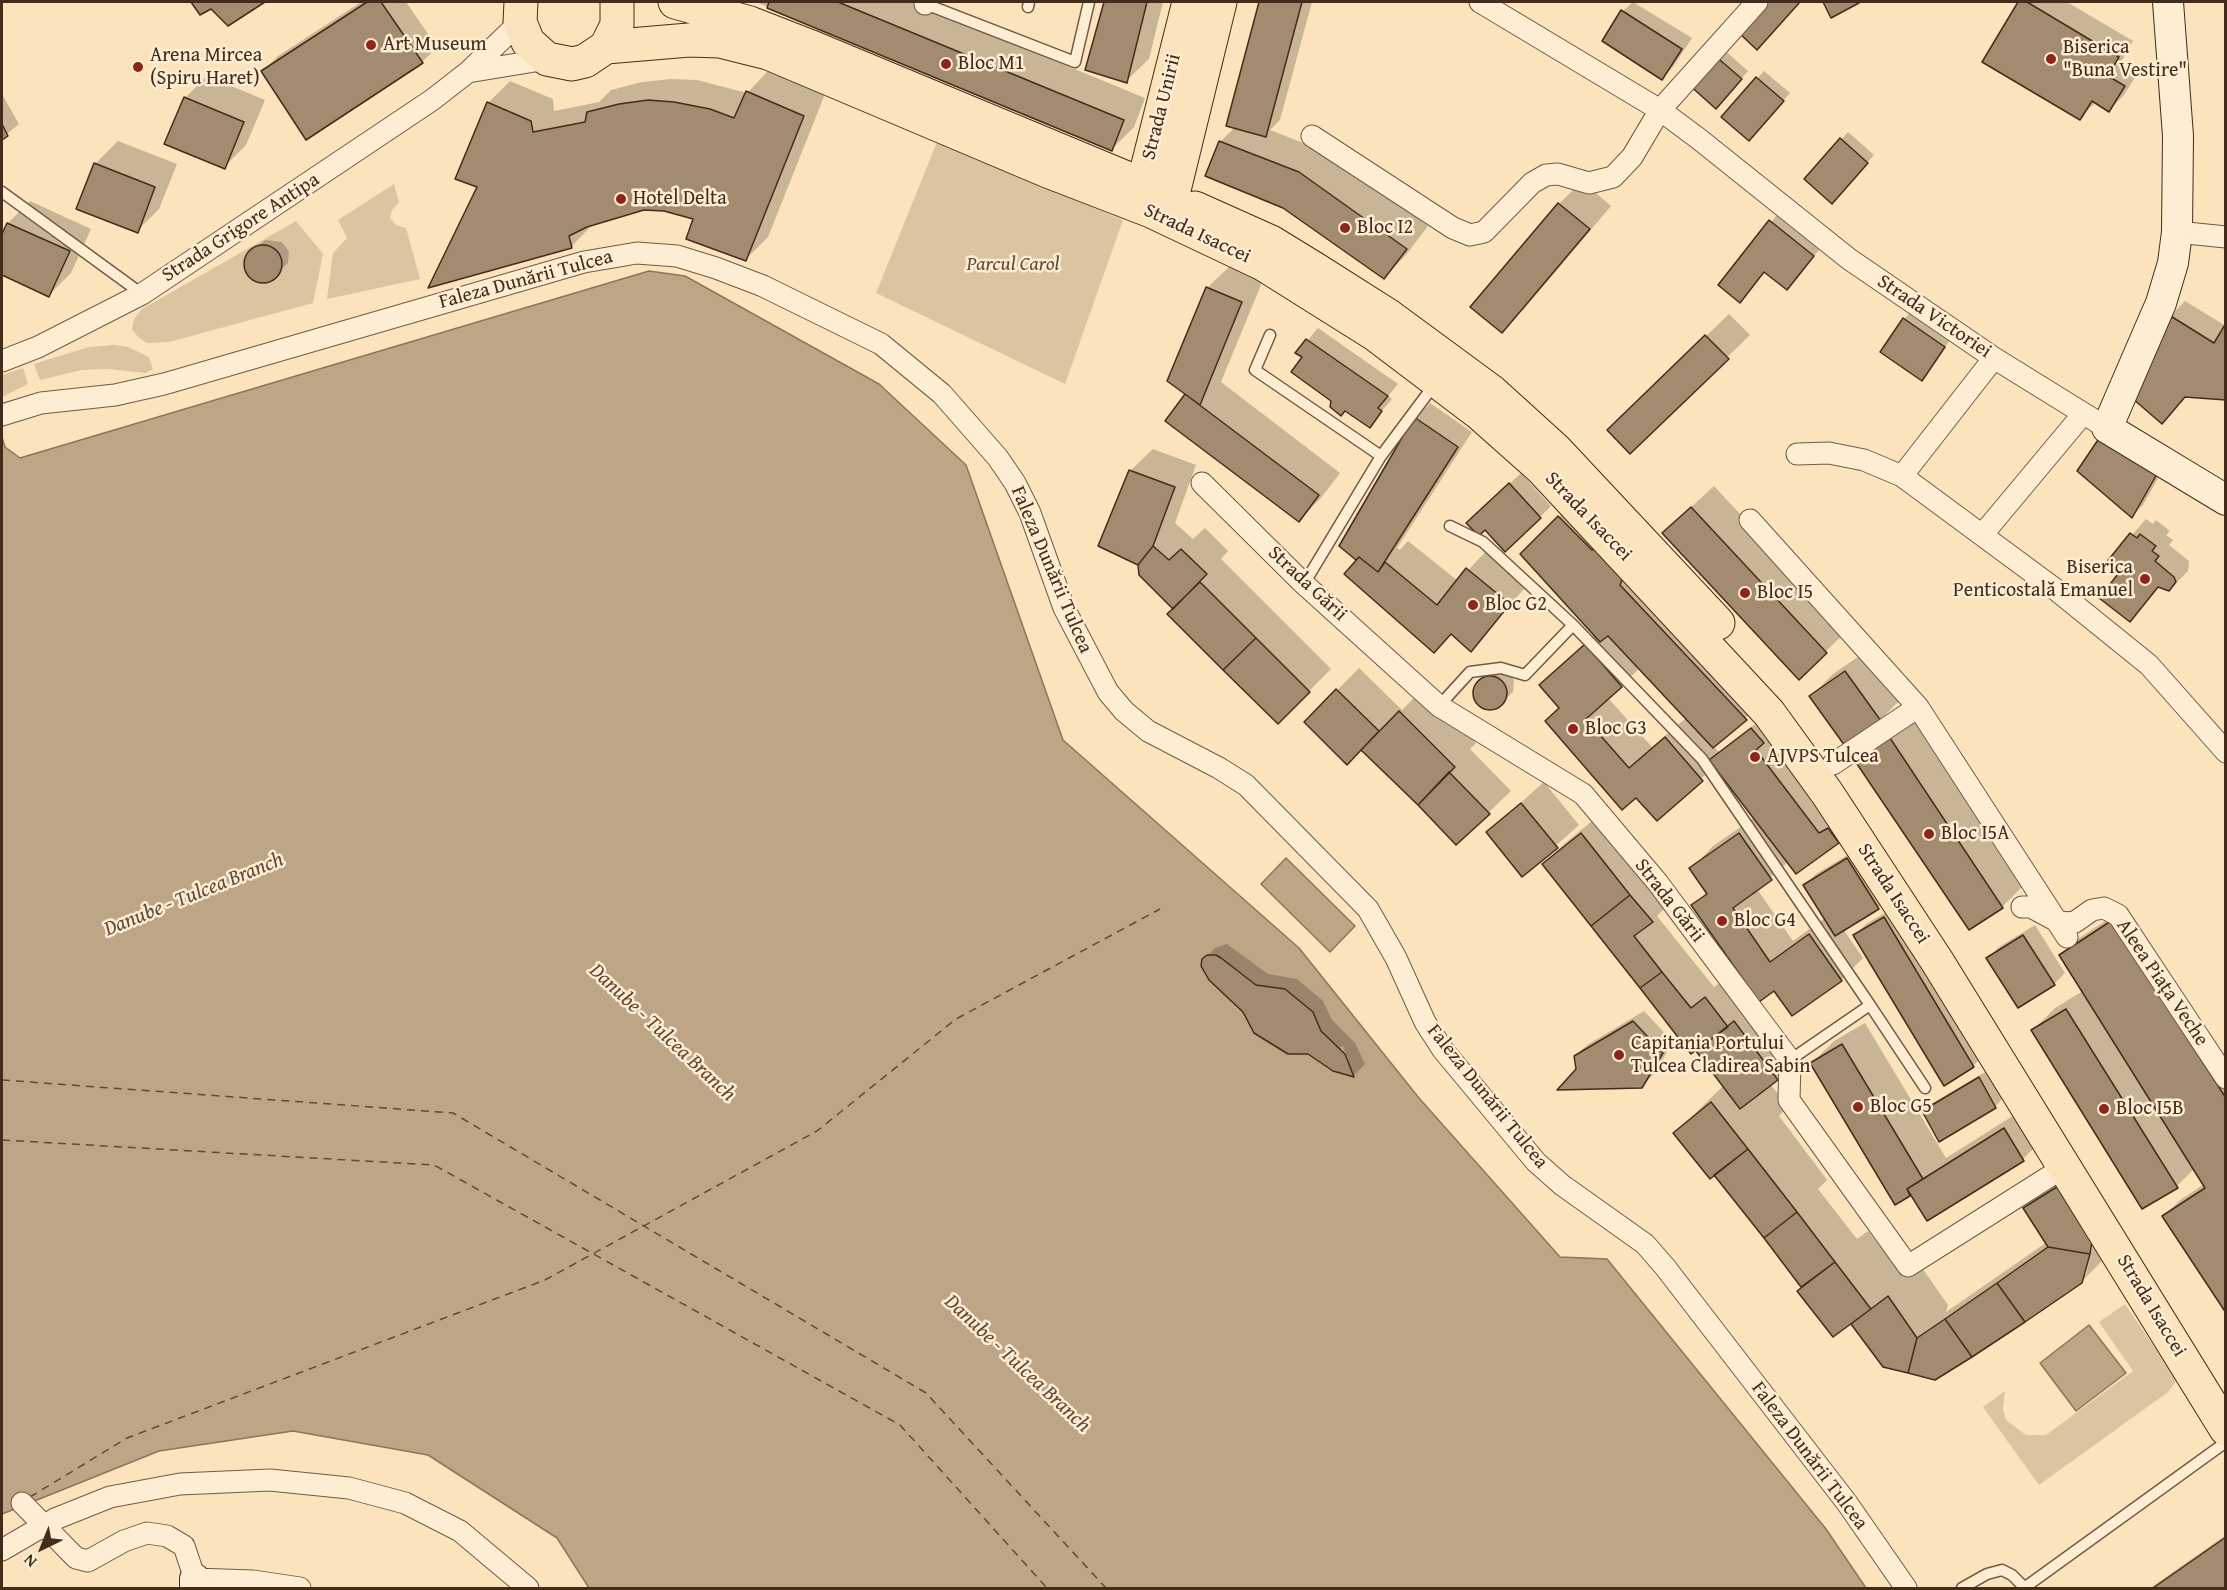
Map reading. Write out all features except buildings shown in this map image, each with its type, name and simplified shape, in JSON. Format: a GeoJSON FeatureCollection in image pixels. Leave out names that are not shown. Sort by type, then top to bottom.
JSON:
{"type":"FeatureCollection","features":[{"type":"Feature","properties":{"kind":"main road"},"geometry":{"type":"LineString","coordinates":[[517,9],[528,42],[547,59],[559,63],[585,61],[606,47],[617,26],[617,2]]}},
{"type":"Feature","properties":{"kind":"main road","name":"Strada Isaccei"},"geometry":{"type":"LineString","coordinates":[[675,2],[750,23],[809,46],[1158,203],[1271,242],[1389,316],[1491,392],[1556,450],[1666,565],[1785,699],[1833,764],[1979,990],[2226,1388]]}},
{"type":"Feature","properties":{"kind":"main road","name":"Strada Unirii"},"geometry":{"type":"LineString","coordinates":[[1158,203],[1189,2]]}},
{"type":"Feature","properties":{"kind":"main road","name":"Strada Unirii"},"geometry":{"type":"LineString","coordinates":[[1158,203],[1220,2]]}},
{"type":"Feature","properties":{"kind":"main road","name":"Strada Isaccei"},"geometry":{"type":"LineString","coordinates":[[606,47],[689,40],[720,41],[758,50],[1099,191],[1158,203],[1263,264],[1376,335],[1438,380],[1542,469],[1769,713],[1884,879],[2066,1166],[2226,1429]]}},
{"type":"Feature","properties":{"kind":"street","name":"Strada Victoriei"},"geometry":{"type":"LineString","coordinates":[[1480,2],[1660,110],[1699,138],[1849,259],[1994,358],[2226,500]]}},
{"type":"Feature","properties":{"kind":"street"},"geometry":{"type":"LineString","coordinates":[[1312,136],[1454,228],[1470,235],[1484,232],[1532,183],[1546,176],[1558,174],[1589,183],[1612,177],[1632,156],[1660,110],[1757,2]]}},
{"type":"Feature","properties":{"kind":"street"},"geometry":{"type":"LineString","coordinates":[[1982,535],[2095,421],[2161,303],[2173,263],[2177,232],[2178,136],[2168,2]]}},
{"type":"Feature","properties":{"kind":"street","name":"Strada Grigore Antipa"},"geometry":{"type":"LineString","coordinates":[[2,361],[38,347],[141,294],[432,100],[468,72],[517,9]]}},
{"type":"Feature","properties":{"kind":"street","name":"Strada Grigore Antipa"},"geometry":{"type":"LineString","coordinates":[[468,72],[547,59]]}},
{"type":"Feature","properties":{"kind":"street"},"geometry":{"type":"LineString","coordinates":[[2177,232],[2226,237]]}},
{"type":"Feature","properties":{"kind":"street","name":"Faleza Dunării Tulcea"},"geometry":{"type":"LineString","coordinates":[[2,415],[41,403],[115,394],[164,384],[584,262],[637,253],[677,256],[726,272],[763,286],[881,344],[942,394],[998,458],[1015,483],[1029,513],[1064,608],[1108,692],[1124,711],[1148,731],[1219,768],[1246,785],[1361,901],[1382,929],[1425,1022],[1443,1050],[1536,1162],[1562,1185],[1645,1244],[1665,1267],[1847,1503],[1906,1588]]}},
{"type":"Feature","properties":{"kind":"street"},"geometry":{"type":"LineString","coordinates":[[1902,476],[1994,358]]}},
{"type":"Feature","properties":{"kind":"street"},"geometry":{"type":"LineString","coordinates":[[2,407],[41,403]]}},
{"type":"Feature","properties":{"kind":"street"},"geometry":{"type":"LineString","coordinates":[[1797,454],[1829,453],[1864,460],[1902,476],[2055,588],[2149,665],[2226,752]]}},
{"type":"Feature","properties":{"kind":"street","name":"Strada Gării"},"geometry":{"type":"LineString","coordinates":[[1202,483],[1304,584],[1439,706],[1583,794],[1658,883],[1790,1060]]}},
{"type":"Feature","properties":{"kind":"street"},"geometry":{"type":"LineString","coordinates":[[1750,520],[1918,707],[2062,929]]}},
{"type":"Feature","properties":{"kind":"street"},"geometry":{"type":"LineString","coordinates":[[1833,764],[1918,707]]}},
{"type":"Feature","properties":{"kind":"street"},"geometry":{"type":"LineString","coordinates":[[2022,908],[2031,907],[2062,929]]}},
{"type":"Feature","properties":{"kind":"street","name":"Aleea Piața Veche"},"geometry":{"type":"LineString","coordinates":[[2062,929],[2092,910],[2104,908],[2118,915],[2226,1078]]}},
{"type":"Feature","properties":{"kind":"street"},"geometry":{"type":"LineString","coordinates":[[1790,1060],[1789,1100],[1908,1266],[2066,1166]]}},
{"type":"Feature","properties":{"kind":"street"},"geometry":{"type":"LineString","coordinates":[[2,1550],[46,1525],[110,1497],[180,1484],[270,1480],[349,1488],[405,1503],[460,1531],[528,1588]]}},
{"type":"Feature","properties":{"kind":"street"},"geometry":{"type":"LineString","coordinates":[[22,1503],[76,1558],[88,1561],[124,1541],[147,1533],[167,1536],[184,1546],[195,1584],[253,1581],[300,1588]]}},
{"type":"Feature","properties":{"kind":"lane"},"geometry":{"type":"LineString","coordinates":[[923,2],[1075,62],[1089,2]]}},
{"type":"Feature","properties":{"kind":"lane"},"geometry":{"type":"LineString","coordinates":[[2,192],[4,191],[141,294]]}},
{"type":"Feature","properties":{"kind":"lane"},"geometry":{"type":"LineString","coordinates":[[1270,335],[1256,370],[1381,456]]}},
{"type":"Feature","properties":{"kind":"lane"},"geometry":{"type":"LineString","coordinates":[[1304,584],[1381,456],[1438,380]]}},
{"type":"Feature","properties":{"kind":"lane"},"geometry":{"type":"LineString","coordinates":[[1450,526],[1482,542],[1573,625],[1702,759],[1925,1088]]}},
{"type":"Feature","properties":{"kind":"lane"},"geometry":{"type":"LineString","coordinates":[[1439,706],[1470,672],[1501,668],[1526,675],[1573,625]]}},
{"type":"Feature","properties":{"kind":"lane"},"geometry":{"type":"LineString","coordinates":[[1790,1060],[1870,1005]]}},
{"type":"Feature","properties":{"kind":"lane"},"geometry":{"type":"LineString","coordinates":[[1962,1588],[1987,1574],[2002,1570],[2012,1575],[2025,1588],[2226,1442]]}},
{"type":"Feature","properties":{"kind":"green space","name":"Parcul Carol"},"geometry":{"type":"Polygon","coordinates":[[[937,142],[1123,220],[1065,384],[876,293],[937,142]]]}},
{"type":"Feature","properties":{"kind":"green space"},"geometry":{"type":"Polygon","coordinates":[[[394,184],[399,202],[392,210],[390,218],[396,225],[406,228],[420,279],[327,299],[333,253],[347,238],[338,220],[394,184]]]}},
{"type":"Feature","properties":{"kind":"green space"},"geometry":{"type":"Polygon","coordinates":[[[296,221],[323,254],[313,303],[169,342],[147,343],[132,329],[134,319],[142,309],[296,221]]]}},
{"type":"Feature","properties":{"kind":"green space"},"geometry":{"type":"Polygon","coordinates":[[[115,345],[128,347],[149,357],[153,369],[146,373],[107,369],[82,370],[40,380],[34,364],[89,347],[115,345]]]}},
{"type":"Feature","properties":{"kind":"green space"},"geometry":{"type":"Polygon","coordinates":[[[23,368],[28,384],[2,397],[2,375],[23,368]]]}},
{"type":"Feature","properties":{"kind":"green space"},"geometry":{"type":"Polygon","coordinates":[[[2125,1304],[2177,1380],[2168,1392],[2039,1485],[1983,1407],[2005,1391],[2003,1409],[2006,1420],[2026,1435],[2046,1435],[2133,1371],[2099,1322],[2125,1304]]]}},
{"type":"Feature","properties":{"kind":"water","name":"Danube - Tulcea Branch"},"geometry":{"type":"Polygon","coordinates":[[[649,271],[685,276],[879,384],[966,465],[1063,740],[1299,948],[1419,1098],[1560,1257],[1607,1259],[1826,1529],[1866,1588],[589,1588],[557,1538],[428,1455],[293,1431],[159,1451],[2,1514],[2,437],[5,447],[20,458],[649,271]]]}},
{"type":"Feature","properties":{"kind":"water"},"geometry":{"type":"Polygon","coordinates":[[[1286,858],[1355,926],[1330,952],[1261,884],[1286,858]]]}},
{"type":"Feature","properties":{"kind":"water"},"geometry":{"type":"Polygon","coordinates":[[[2089,1325],[2126,1373],[2076,1411],[2040,1363],[2089,1325]]]}},
{"type":"Feature","properties":{"kind":"ferry route"},"geometry":{"type":"LineString","coordinates":[[30,1497],[127,1438],[545,1280],[817,1131],[956,1019],[1160,909]]}},
{"type":"Feature","properties":{"kind":"ferry route"},"geometry":{"type":"LineString","coordinates":[[2,1080],[453,1113],[926,1393],[1106,1588]]}},
{"type":"Feature","properties":{"kind":"ferry route"},"geometry":{"type":"LineString","coordinates":[[2,1140],[434,1165],[900,1425],[1047,1588]]}},
{"type":"Feature","properties":{"kind":"place","name":"Art Museum"},"geometry":{"type":"Point","coordinates":[371,45]}},
{"type":"Feature","properties":{"kind":"place","name":"Biserica \"Buna Vestire\""},"geometry":{"type":"Point","coordinates":[2051,59]}},
{"type":"Feature","properties":{"kind":"place","name":"Bloc M1"},"geometry":{"type":"Point","coordinates":[946,64]}},
{"type":"Feature","properties":{"kind":"place","name":"Arena Mircea (Spiru Haret)"},"geometry":{"type":"Point","coordinates":[138,67]}},
{"type":"Feature","properties":{"kind":"place","name":"Hotel Delta"},"geometry":{"type":"Point","coordinates":[621,199]}},
{"type":"Feature","properties":{"kind":"place","name":"Bloc I2"},"geometry":{"type":"Point","coordinates":[1345,228]}},
{"type":"Feature","properties":{"kind":"place","name":"Biserica Penticostală Emanuel"},"geometry":{"type":"Point","coordinates":[2145,579]}},
{"type":"Feature","properties":{"kind":"place","name":"Bloc I5"},"geometry":{"type":"Point","coordinates":[1745,593]}},
{"type":"Feature","properties":{"kind":"place","name":"Bloc G2"},"geometry":{"type":"Point","coordinates":[1473,605]}},
{"type":"Feature","properties":{"kind":"place","name":"Bloc G3"},"geometry":{"type":"Point","coordinates":[1573,729]}},
{"type":"Feature","properties":{"kind":"place","name":"AJVPS Tulcea"},"geometry":{"type":"Point","coordinates":[1755,757]}},
{"type":"Feature","properties":{"kind":"place","name":"Bloc I5A"},"geometry":{"type":"Point","coordinates":[1929,834]}},
{"type":"Feature","properties":{"kind":"place","name":"Bloc G4"},"geometry":{"type":"Point","coordinates":[1722,921]}},
{"type":"Feature","properties":{"kind":"place","name":"Capitania Portului Tulcea Cladirea Sabin"},"geometry":{"type":"Point","coordinates":[1619,1055]}},
{"type":"Feature","properties":{"kind":"place","name":"Bloc G5"},"geometry":{"type":"Point","coordinates":[1858,1107]}},
{"type":"Feature","properties":{"kind":"place","name":"Bloc I5B"},"geometry":{"type":"Point","coordinates":[2104,1109]}}]}
